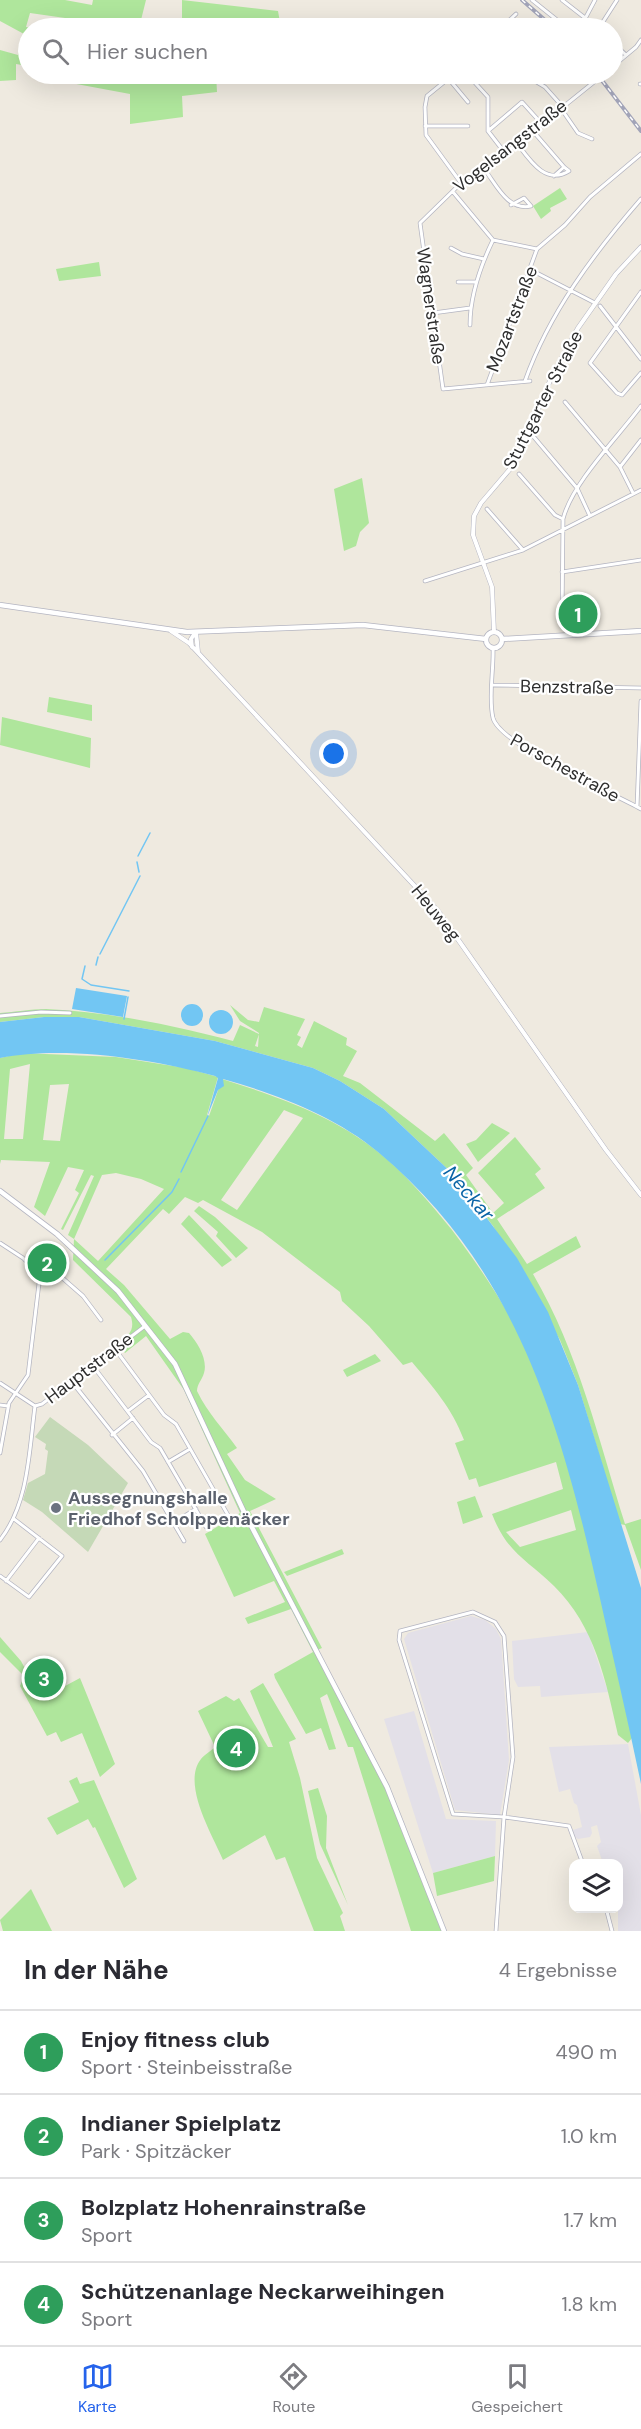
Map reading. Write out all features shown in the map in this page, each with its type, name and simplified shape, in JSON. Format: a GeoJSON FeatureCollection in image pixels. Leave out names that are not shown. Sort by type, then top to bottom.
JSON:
{"type":"FeatureCollection","features":[{"type":"Feature","properties":{"kind":"main road"},"geometry":{"type":"LineString","coordinates":[[0,605],[171,631],[375,626],[486,639],[494,632],[502,639],[641,631]]}},
{"type":"Feature","properties":{"kind":"main road"},"geometry":{"type":"LineString","coordinates":[[486,639],[488,645],[493,648],[500,646],[502,639]]}},
{"type":"Feature","properties":{"kind":"main road"},"geometry":{"type":"LineString","coordinates":[[0,1191],[68,1244],[118,1291],[169,1354],[189,1390],[240,1503],[387,1787],[444,1931]]}},
{"type":"Feature","properties":{"kind":"street"},"geometry":{"type":"LineString","coordinates":[[532,0],[554,18]]}},
{"type":"Feature","properties":{"kind":"street"},"geometry":{"type":"LineString","coordinates":[[562,0],[585,17],[595,0]]}},
{"type":"Feature","properties":{"kind":"street"},"geometry":{"type":"LineString","coordinates":[[605,18],[617,0]]}},
{"type":"Feature","properties":{"kind":"street"},"geometry":{"type":"LineString","coordinates":[[512,18],[516,14]]}},
{"type":"Feature","properties":{"kind":"street"},"geometry":{"type":"LineString","coordinates":[[623,58],[641,39]]}},
{"type":"Feature","properties":{"kind":"street"},"geometry":{"type":"LineString","coordinates":[[623,52],[626,55]]}},
{"type":"Feature","properties":{"kind":"street"},"geometry":{"type":"LineString","coordinates":[[441,84],[427,96],[424,126],[426,135],[461,183]]}},
{"type":"Feature","properties":{"kind":"street"},"geometry":{"type":"LineString","coordinates":[[453,84],[468,102]]}},
{"type":"Feature","properties":{"kind":"street"},"geometry":{"type":"LineString","coordinates":[[476,84],[488,98],[488,131],[505,153]]}},
{"type":"Feature","properties":{"kind":"street"},"geometry":{"type":"LineString","coordinates":[[539,84],[545,87],[561,107],[578,133],[592,139]]}},
{"type":"Feature","properties":{"kind":"street","name":"Vogelsangstraße"},"geometry":{"type":"LineString","coordinates":[[420,222],[461,183],[471,181],[516,142],[591,84]]}},
{"type":"Feature","properties":{"kind":"street"},"geometry":{"type":"LineString","coordinates":[[488,131],[522,102],[541,123]]}},
{"type":"Feature","properties":{"kind":"street"},"geometry":{"type":"LineString","coordinates":[[424,126],[468,126]]}},
{"type":"Feature","properties":{"kind":"street"},"geometry":{"type":"LineString","coordinates":[[516,142],[536,168],[554,176],[561,176],[569,171],[532,130]]}},
{"type":"Feature","properties":{"kind":"street","name":"Mozartstraße"},"geometry":{"type":"LineString","coordinates":[[487,385],[537,249],[565,225],[590,197],[641,154]]}},
{"type":"Feature","properties":{"kind":"street"},"geometry":{"type":"LineString","coordinates":[[554,176],[564,167]]}},
{"type":"Feature","properties":{"kind":"street"},"geometry":{"type":"LineString","coordinates":[[485,170],[511,205],[523,208],[531,206],[524,198],[511,205]]}},
{"type":"Feature","properties":{"kind":"street"},"geometry":{"type":"LineString","coordinates":[[453,192],[493,240],[537,249]]}},
{"type":"Feature","properties":{"kind":"street"},"geometry":{"type":"LineString","coordinates":[[525,381],[542,341],[570,290],[641,199]]}},
{"type":"Feature","properties":{"kind":"street","name":"Wagnerstraße"},"geometry":{"type":"LineString","coordinates":[[420,222],[442,389],[487,385]]}},
{"type":"Feature","properties":{"kind":"street"},"geometry":{"type":"LineString","coordinates":[[470,325],[470,308],[477,282],[493,240]]}},
{"type":"Feature","properties":{"kind":"street","name":"Stuttgarter Straße"},"geometry":{"type":"LineString","coordinates":[[494,632],[493,593],[485,564],[473,535],[474,516],[481,503],[516,462],[552,376],[595,303],[641,247]]}},
{"type":"Feature","properties":{"kind":"street"},"geometry":{"type":"LineString","coordinates":[[451,248],[462,254],[484,259]]}},
{"type":"Feature","properties":{"kind":"street"},"geometry":{"type":"LineString","coordinates":[[531,270],[595,303]]}},
{"type":"Feature","properties":{"kind":"street"},"geometry":{"type":"LineString","coordinates":[[458,282],[477,282]]}},
{"type":"Feature","properties":{"kind":"street"},"geometry":{"type":"LineString","coordinates":[[640,295],[590,363],[617,393],[622,395],[641,373]]}},
{"type":"Feature","properties":{"kind":"street"},"geometry":{"type":"LineString","coordinates":[[600,306],[641,360]]}},
{"type":"Feature","properties":{"kind":"street"},"geometry":{"type":"LineString","coordinates":[[433,313],[470,308]]}},
{"type":"Feature","properties":{"kind":"street"},"geometry":{"type":"LineString","coordinates":[[487,385],[530,381]]}},
{"type":"Feature","properties":{"kind":"street"},"geometry":{"type":"LineString","coordinates":[[565,402],[620,467],[633,493]]}},
{"type":"Feature","properties":{"kind":"street"},"geometry":{"type":"LineString","coordinates":[[562,621],[563,519],[566,507],[577,488],[641,406]]}},
{"type":"Feature","properties":{"kind":"street"},"geometry":{"type":"LineString","coordinates":[[533,436],[577,488],[590,516]]}},
{"type":"Feature","properties":{"kind":"street"},"geometry":{"type":"LineString","coordinates":[[620,467],[641,440]]}},
{"type":"Feature","properties":{"kind":"street"},"geometry":{"type":"LineString","coordinates":[[519,474],[555,515],[563,519]]}},
{"type":"Feature","properties":{"kind":"street"},"geometry":{"type":"LineString","coordinates":[[425,581],[485,564],[523,550],[563,532],[641,490]]}},
{"type":"Feature","properties":{"kind":"street"},"geometry":{"type":"LineString","coordinates":[[487,509],[523,550]]}},
{"type":"Feature","properties":{"kind":"street"},"geometry":{"type":"LineString","coordinates":[[562,572],[641,560]]}},
{"type":"Feature","properties":{"kind":"street","name":"Heuweg"},"geometry":{"type":"LineString","coordinates":[[171,631],[192,647],[438,911],[606,1150],[641,1195]]}},
{"type":"Feature","properties":{"kind":"street"},"geometry":{"type":"LineString","coordinates":[[192,647],[191,639],[196,632]]}},
{"type":"Feature","properties":{"kind":"street"},"geometry":{"type":"LineString","coordinates":[[196,632],[196,648],[200,657]]}},
{"type":"Feature","properties":{"kind":"street","name":"Porschestraße"},"geometry":{"type":"LineString","coordinates":[[493,648],[493,718],[504,735],[639,808]]}},
{"type":"Feature","properties":{"kind":"street","name":"Benzstraße"},"geometry":{"type":"LineString","coordinates":[[493,685],[641,688]]}},
{"type":"Feature","properties":{"kind":"street"},"geometry":{"type":"LineString","coordinates":[[639,808],[641,701]]}},
{"type":"Feature","properties":{"kind":"street"},"geometry":{"type":"LineString","coordinates":[[0,1016],[41,1012],[70,1013]]}},
{"type":"Feature","properties":{"kind":"street"},"geometry":{"type":"LineString","coordinates":[[0,1243],[23,1258],[40,1275],[59,1275],[83,1296],[101,1320]]}},
{"type":"Feature","properties":{"kind":"street"},"geometry":{"type":"LineString","coordinates":[[0,1453],[8,1406],[28,1375],[40,1275]]}},
{"type":"Feature","properties":{"kind":"street","name":"Hauptstraße"},"geometry":{"type":"LineString","coordinates":[[0,1383],[35,1406],[72,1382],[146,1325]]}},
{"type":"Feature","properties":{"kind":"street"},"geometry":{"type":"LineString","coordinates":[[93,1366],[160,1448],[206,1527],[228,1515],[176,1424],[166,1416],[115,1349]]}},
{"type":"Feature","properties":{"kind":"street"},"geometry":{"type":"LineString","coordinates":[[72,1382],[143,1471],[184,1541]]}},
{"type":"Feature","properties":{"kind":"street"},"geometry":{"type":"LineString","coordinates":[[128,1411],[149,1395]]}},
{"type":"Feature","properties":{"kind":"street"},"geometry":{"type":"LineString","coordinates":[[0,1405],[8,1406]]}},
{"type":"Feature","properties":{"kind":"street"},"geometry":{"type":"LineString","coordinates":[[0,1540],[14,1519],[25,1479],[35,1406]]}},
{"type":"Feature","properties":{"kind":"street"},"geometry":{"type":"LineString","coordinates":[[112,1435],[134,1418]]}},
{"type":"Feature","properties":{"kind":"street"},"geometry":{"type":"LineString","coordinates":[[168,1462],[190,1449]]}},
{"type":"Feature","properties":{"kind":"street"},"geometry":{"type":"LineString","coordinates":[[173,1523],[196,1509]]}},
{"type":"Feature","properties":{"kind":"street"},"geometry":{"type":"LineString","coordinates":[[0,1576],[29,1597],[62,1556],[14,1519]]}},
{"type":"Feature","properties":{"kind":"street"},"geometry":{"type":"LineString","coordinates":[[6,1581],[39,1538]]}},
{"type":"Feature","properties":{"kind":"street"},"geometry":{"type":"LineString","coordinates":[[496,1931],[504,1818],[513,1757],[506,1650],[499,1627],[487,1616],[473,1612],[400,1631],[399,1640],[453,1814],[504,1818],[569,1826],[581,1859]]}},
{"type":"Feature","properties":{"kind":"street"},"geometry":{"type":"LineString","coordinates":[[607,1913],[612,1931]]}},
{"type":"Feature","properties":{"kind":"shaded area"},"geometry":{"type":"Polygon","coordinates":[[[471,1616],[485,1620],[496,1629],[501,1639],[509,1760],[500,1815],[455,1810],[404,1639],[408,1633],[471,1616]]]}},
{"type":"Feature","properties":{"kind":"shaded area"},"geometry":{"type":"Polygon","coordinates":[[[588,1632],[608,1692],[541,1697],[540,1686],[518,1687],[514,1679],[512,1641],[588,1632]]]}},
{"type":"Feature","properties":{"kind":"shaded area"},"geometry":{"type":"Polygon","coordinates":[[[414,1711],[446,1819],[496,1821],[495,1856],[433,1873],[384,1719],[414,1711]]]}},
{"type":"Feature","properties":{"kind":"shaded area"},"geometry":{"type":"Polygon","coordinates":[[[628,1744],[641,1815],[641,1931],[618,1931],[618,1913],[623,1913],[623,1859],[602,1859],[597,1846],[601,1842],[597,1825],[591,1827],[590,1837],[578,1839],[575,1837],[573,1830],[582,1827],[577,1805],[574,1803],[570,1789],[559,1792],[549,1747],[628,1744]]]}},
{"type":"Feature","properties":{"kind":"green space"},"geometry":{"type":"Polygon","coordinates":[[[0,0],[65,0],[92,5],[93,0],[146,0],[142,18],[65,18],[30,13],[29,18],[18,18],[18,31],[0,21],[0,0]]]}},
{"type":"Feature","properties":{"kind":"green space"},"geometry":{"type":"Polygon","coordinates":[[[182,0],[278,11],[279,18],[182,18],[182,0]]]}},
{"type":"Feature","properties":{"kind":"green space"},"geometry":{"type":"Polygon","coordinates":[[[0,50],[18,55],[16,80],[0,81],[0,50]]]}},
{"type":"Feature","properties":{"kind":"green space"},"geometry":{"type":"Polygon","coordinates":[[[76,84],[217,84],[217,92],[182,96],[183,117],[130,124],[130,94],[76,84]]]}},
{"type":"Feature","properties":{"kind":"green space"},"geometry":{"type":"Polygon","coordinates":[[[560,188],[567,199],[550,208],[551,211],[541,219],[533,206],[560,188]]]}},
{"type":"Feature","properties":{"kind":"green space"},"geometry":{"type":"Polygon","coordinates":[[[99,262],[101,276],[59,281],[56,269],[99,262]]]}},
{"type":"Feature","properties":{"kind":"green space"},"geometry":{"type":"Polygon","coordinates":[[[362,478],[369,523],[360,532],[356,546],[344,551],[334,489],[362,478]]]}},
{"type":"Feature","properties":{"kind":"green space"},"geometry":{"type":"Polygon","coordinates":[[[49,697],[92,705],[92,721],[47,712],[49,697]]]}},
{"type":"Feature","properties":{"kind":"green space"},"geometry":{"type":"Polygon","coordinates":[[[2,717],[91,738],[90,768],[0,745],[2,717]]]}},
{"type":"Feature","properties":{"kind":"green space"},"geometry":{"type":"Polygon","coordinates":[[[230,1005],[248,1020],[259,1022],[264,1007],[305,1019],[297,1035],[301,1037],[297,1045],[302,1048],[314,1021],[347,1038],[346,1045],[357,1051],[343,1076],[360,1083],[435,1141],[444,1133],[473,1168],[466,1175],[493,1213],[504,1203],[478,1173],[515,1137],[541,1169],[535,1174],[545,1188],[497,1219],[527,1264],[576,1236],[581,1247],[533,1274],[563,1334],[575,1365],[625,1524],[641,1519],[641,1570],[625,1525],[620,1524],[578,1385],[560,1340],[493,1226],[455,1176],[384,1109],[340,1081],[313,1068],[215,1041],[79,1017],[44,1017],[0,1022],[0,1013],[46,1009],[140,1020],[233,1041],[240,1025],[259,1034],[240,1021],[230,1005]]]}},
{"type":"Feature","properties":{"kind":"green space"},"geometry":{"type":"Polygon","coordinates":[[[22,1053],[116,1057],[186,1068],[218,1077],[207,1115],[209,1116],[222,1079],[303,1108],[341,1127],[360,1138],[388,1160],[435,1209],[482,1271],[525,1345],[561,1439],[588,1538],[632,1738],[628,1743],[618,1735],[597,1655],[580,1619],[554,1586],[511,1547],[492,1514],[563,1489],[556,1462],[479,1487],[476,1478],[469,1480],[455,1443],[464,1440],[459,1428],[441,1398],[412,1362],[403,1365],[369,1326],[342,1301],[340,1292],[262,1232],[203,1200],[198,1203],[185,1197],[169,1214],[163,1209],[106,1269],[124,1285],[170,1339],[183,1332],[189,1333],[199,1347],[205,1368],[197,1391],[237,1448],[227,1454],[245,1480],[276,1499],[250,1511],[322,1648],[315,1651],[385,1788],[442,1931],[411,1931],[353,1747],[348,1747],[327,1694],[320,1698],[336,1749],[329,1750],[321,1728],[306,1734],[275,1678],[274,1674],[313,1652],[291,1609],[248,1624],[245,1618],[285,1602],[274,1581],[234,1597],[205,1534],[240,1513],[184,1390],[146,1336],[125,1353],[119,1344],[130,1332],[131,1317],[73,1260],[74,1239],[68,1235],[94,1176],[91,1175],[63,1230],[61,1229],[79,1193],[75,1190],[84,1170],[68,1167],[45,1216],[34,1207],[50,1162],[1,1160],[0,1164],[0,1058],[22,1053]],[[30,1064],[10,1069],[4,1139],[23,1139],[30,1064]],[[69,1084],[50,1085],[43,1140],[60,1141],[69,1084]],[[284,1110],[221,1200],[237,1210],[303,1118],[284,1110]],[[116,1173],[102,1175],[74,1239],[98,1261],[164,1189],[141,1179],[116,1173]],[[571,1510],[506,1532],[520,1547],[576,1530],[571,1510]]]}},
{"type":"Feature","properties":{"kind":"green space"},"geometry":{"type":"Polygon","coordinates":[[[492,1123],[510,1133],[478,1162],[466,1144],[476,1140],[492,1123]]]}},
{"type":"Feature","properties":{"kind":"green space"},"geometry":{"type":"Polygon","coordinates":[[[199,1206],[215,1217],[248,1248],[236,1258],[216,1236],[218,1232],[194,1211],[199,1206]]]}},
{"type":"Feature","properties":{"kind":"green space"},"geometry":{"type":"Polygon","coordinates":[[[189,1215],[232,1260],[222,1267],[181,1224],[189,1215]]]}},
{"type":"Feature","properties":{"kind":"green space"},"geometry":{"type":"Polygon","coordinates":[[[375,1354],[381,1361],[347,1377],[343,1370],[375,1354]]]}},
{"type":"Feature","properties":{"kind":"green space"},"geometry":{"type":"Polygon","coordinates":[[[50,1417],[88,1445],[128,1483],[88,1552],[42,1512],[23,1500],[28,1483],[45,1474],[48,1451],[45,1449],[46,1444],[35,1437],[50,1417]]]}},
{"type":"Feature","properties":{"kind":"green space"},"geometry":{"type":"Polygon","coordinates":[[[475,1496],[483,1517],[463,1524],[457,1502],[475,1496]]]}},
{"type":"Feature","properties":{"kind":"green space"},"geometry":{"type":"Polygon","coordinates":[[[342,1549],[344,1554],[287,1576],[284,1572],[342,1549]]]}},
{"type":"Feature","properties":{"kind":"green space"},"geometry":{"type":"Polygon","coordinates":[[[0,1637],[21,1661],[41,1699],[80,1678],[115,1764],[100,1777],[82,1733],[61,1742],[56,1732],[47,1736],[20,1686],[24,1676],[0,1652],[0,1637]]]}},
{"type":"Feature","properties":{"kind":"green space"},"geometry":{"type":"Polygon","coordinates":[[[46,1662],[57,1685],[43,1693],[31,1670],[46,1662]]]}},
{"type":"Feature","properties":{"kind":"green space"},"geometry":{"type":"Polygon","coordinates":[[[263,1683],[296,1739],[289,1742],[300,1778],[317,1858],[343,1913],[340,1916],[345,1931],[314,1931],[285,1857],[276,1860],[265,1835],[223,1860],[201,1810],[195,1782],[196,1770],[201,1759],[215,1747],[198,1711],[226,1696],[234,1701],[239,1698],[268,1747],[273,1747],[250,1691],[263,1683]]]}},
{"type":"Feature","properties":{"kind":"green space"},"geometry":{"type":"Polygon","coordinates":[[[77,1777],[80,1784],[94,1780],[137,1879],[124,1888],[95,1827],[93,1828],[88,1819],[57,1835],[47,1818],[79,1802],[69,1781],[77,1777]]]}},
{"type":"Feature","properties":{"kind":"green space"},"geometry":{"type":"Polygon","coordinates":[[[318,1788],[327,1816],[326,1848],[348,1905],[320,1844],[308,1791],[318,1788]]]}},
{"type":"Feature","properties":{"kind":"green space"},"geometry":{"type":"Polygon","coordinates":[[[495,1856],[494,1881],[437,1896],[433,1873],[495,1856]]]}},
{"type":"Feature","properties":{"kind":"green space"},"geometry":{"type":"Polygon","coordinates":[[[31,1889],[52,1931],[3,1931],[0,1920],[31,1889]]]}},
{"type":"Feature","properties":{"kind":"water"},"geometry":{"type":"Polygon","coordinates":[[[76,988],[127,996],[123,1017],[72,1009],[76,988]]]}},
{"type":"Feature","properties":{"kind":"water"},"geometry":{"type":"Polygon","coordinates":[[[188,1004],[196,1004],[203,1011],[203,1019],[196,1026],[188,1026],[181,1019],[181,1011],[188,1004]]]}},
{"type":"Feature","properties":{"kind":"water"},"geometry":{"type":"Polygon","coordinates":[[[221,1010],[229,1014],[233,1022],[229,1030],[221,1034],[213,1030],[209,1022],[213,1014],[221,1010]]]}},
{"type":"Feature","properties":{"kind":"water"},"geometry":{"type":"Polygon","coordinates":[[[44,1017],[79,1017],[215,1041],[313,1068],[340,1081],[384,1109],[455,1176],[517,1258],[548,1312],[578,1385],[641,1588],[641,1784],[584,1531],[549,1410],[526,1353],[499,1298],[466,1246],[426,1197],[378,1152],[324,1117],[284,1099],[223,1079],[224,1086],[218,1090],[207,1117],[218,1078],[215,1076],[164,1064],[108,1056],[51,1053],[0,1058],[0,1022],[44,1017]]]}},
{"type":"Feature","properties":{"kind":"waterway"},"geometry":{"type":"LineString","coordinates":[[138,856],[150,833]]}},
{"type":"Feature","properties":{"kind":"waterway"},"geometry":{"type":"LineString","coordinates":[[137,862],[139,872]]}},
{"type":"Feature","properties":{"kind":"waterway"},"geometry":{"type":"LineString","coordinates":[[100,954],[140,876]]}},
{"type":"Feature","properties":{"kind":"waterway"},"geometry":{"type":"LineString","coordinates":[[96,965],[98,957]]}},
{"type":"Feature","properties":{"kind":"waterway"},"geometry":{"type":"LineString","coordinates":[[85,966],[82,979],[91,985],[129,991]]}},
{"type":"Feature","properties":{"kind":"waterway"},"geometry":{"type":"LineString","coordinates":[[124,1019],[128,997]]}},
{"type":"Feature","properties":{"kind":"waterway"},"geometry":{"type":"LineString","coordinates":[[181,1172],[208,1116]]}},
{"type":"Feature","properties":{"kind":"waterway"},"geometry":{"type":"LineString","coordinates":[[105,1260],[172,1192],[179,1179]]}},
{"type":"Feature","properties":{"kind":"railway"},"geometry":{"type":"LineString","coordinates":[[522,0],[543,18]]}},
{"type":"Feature","properties":{"kind":"railway"},"geometry":{"type":"LineString","coordinates":[[605,84],[641,131]]}},
{"type":"Feature","properties":{"kind":"place","name":"Enjoy fitness club"},"geometry":{"type":"Point","coordinates":[578,614]}},
{"type":"Feature","properties":{"kind":"place","name":"Indianer Spielplatz"},"geometry":{"type":"Point","coordinates":[47,1263]}},
{"type":"Feature","properties":{"kind":"place","name":"Aussegnungshalle Friedhof Scholppenäcker"},"geometry":{"type":"Point","coordinates":[56,1508]}},
{"type":"Feature","properties":{"kind":"place","name":"Bolzplatz Hohenrainstraße"},"geometry":{"type":"Point","coordinates":[44,1678]}},
{"type":"Feature","properties":{"kind":"place","name":"Schützenanlage Neckarweihingen"},"geometry":{"type":"Point","coordinates":[236,1748]}},
{"type":"Feature","properties":{"kind":"water label","name":"Neckar"},"geometry":{"type":"Point","coordinates":[469,1193]}}]}
